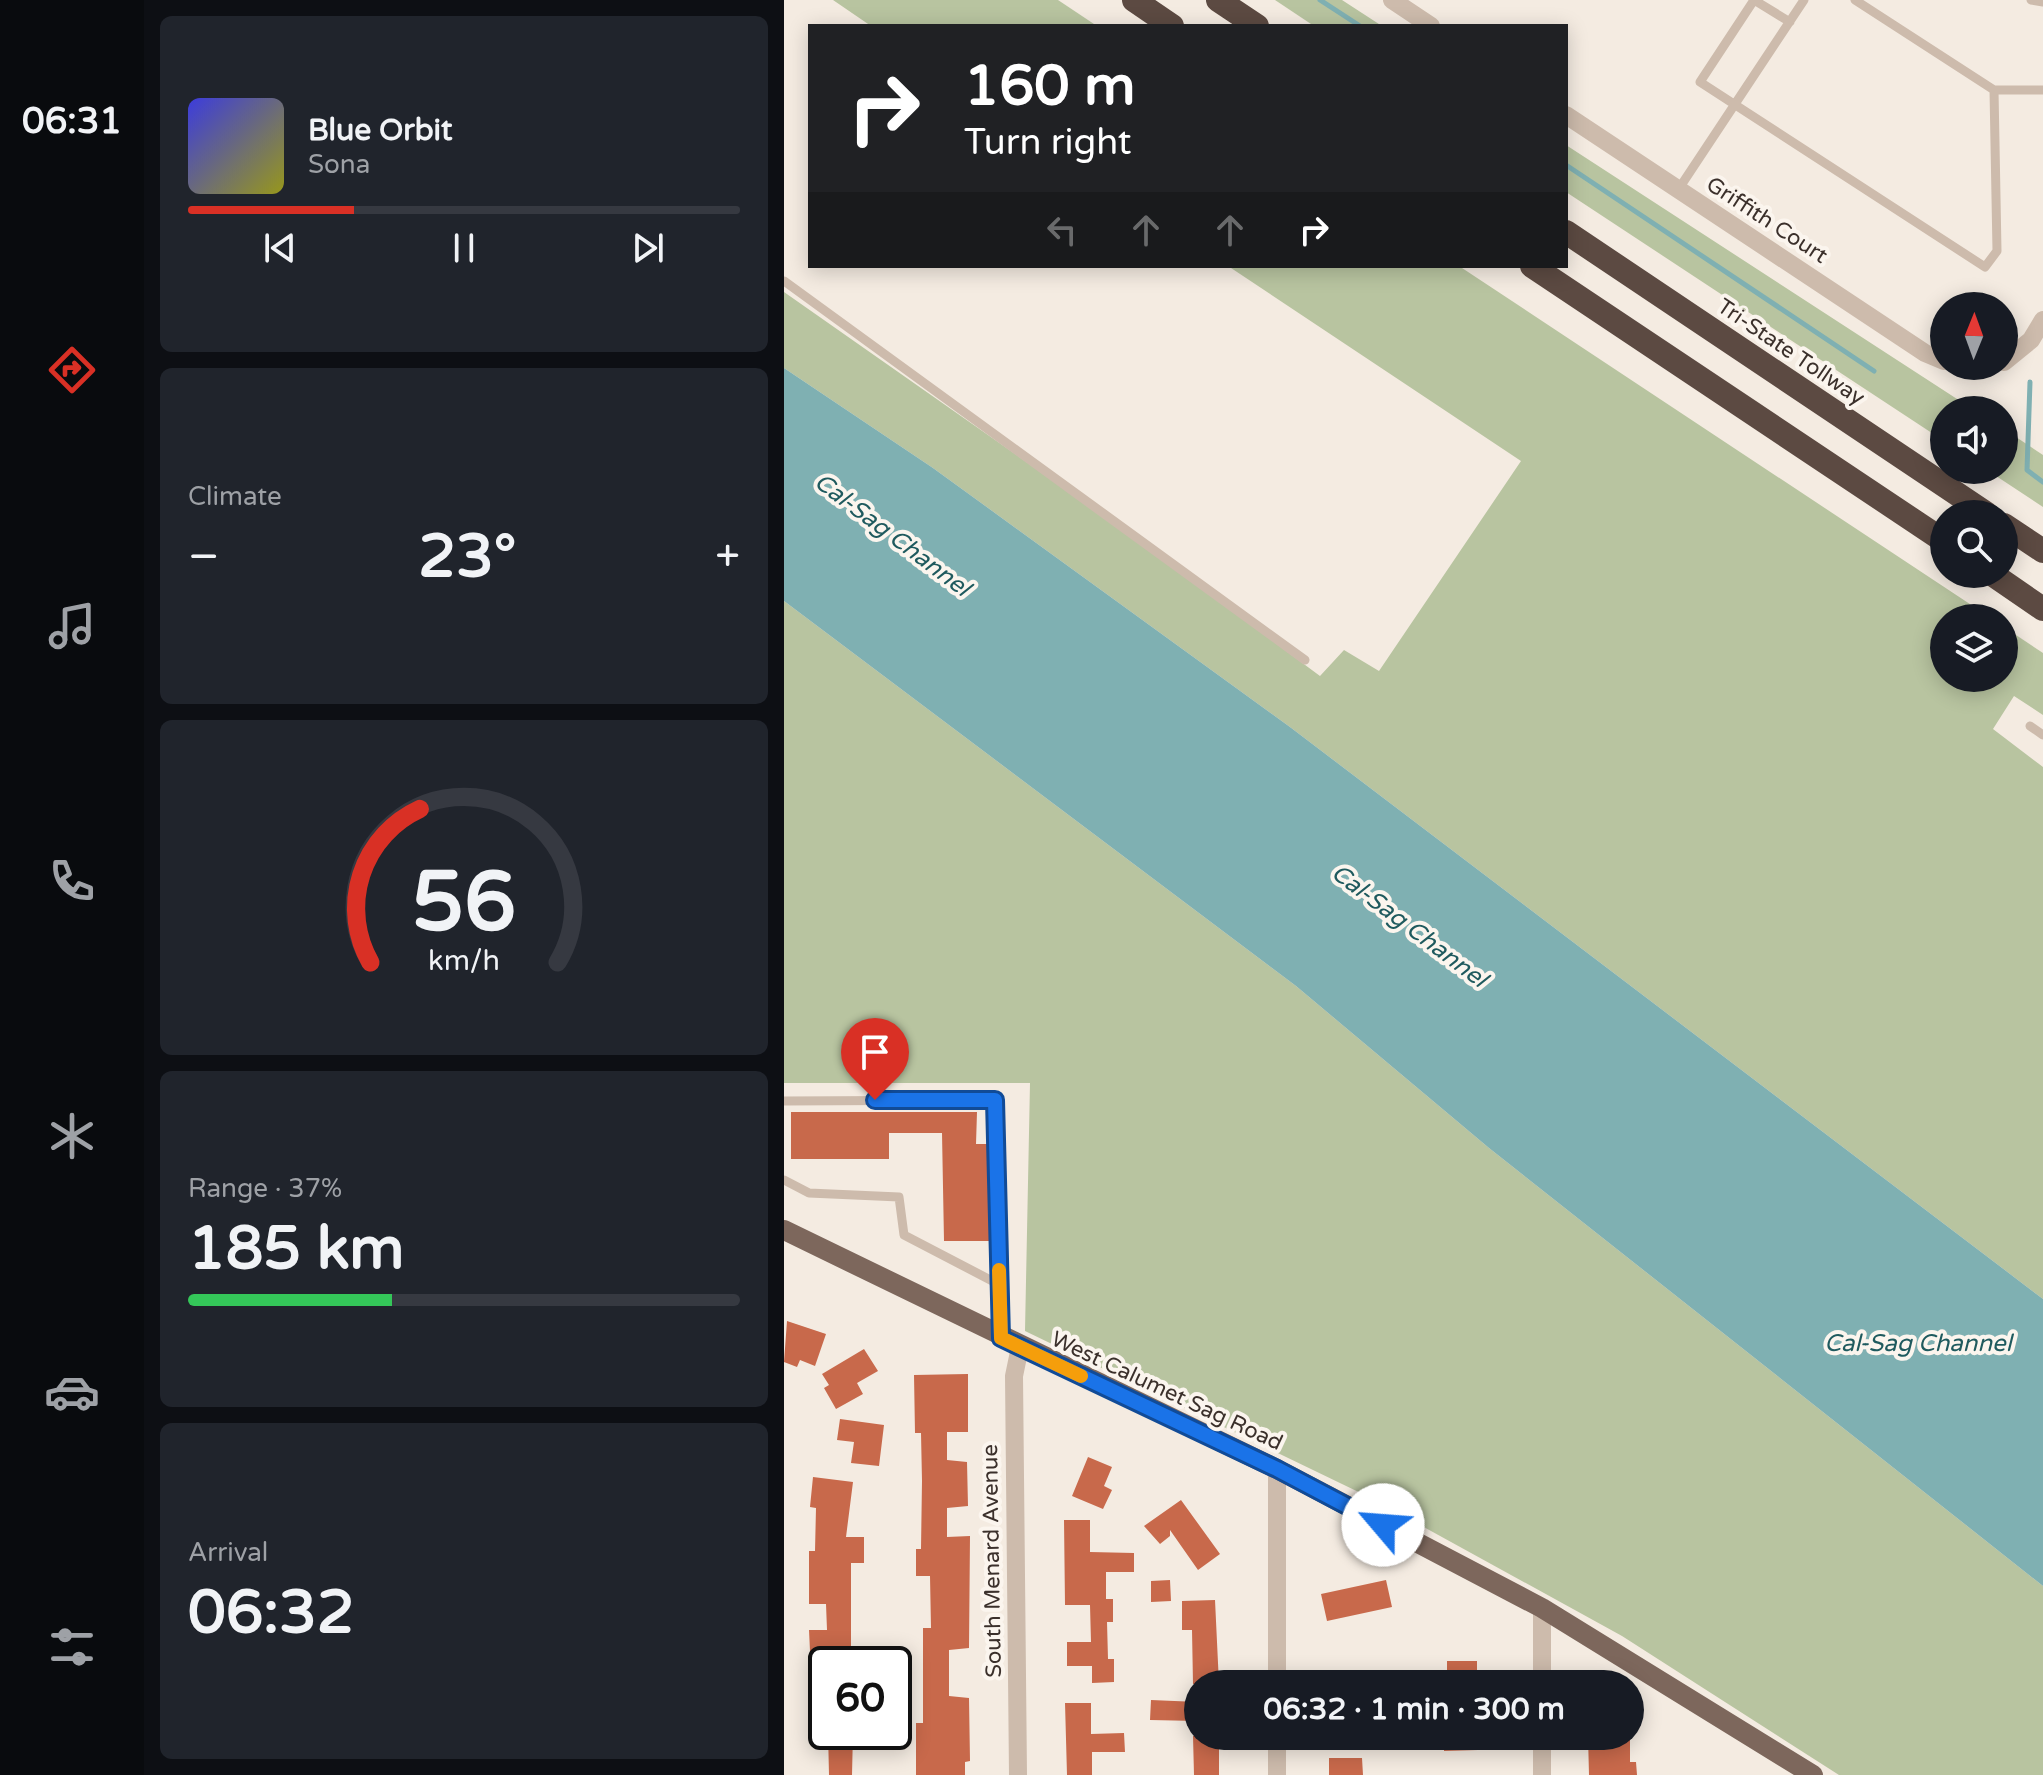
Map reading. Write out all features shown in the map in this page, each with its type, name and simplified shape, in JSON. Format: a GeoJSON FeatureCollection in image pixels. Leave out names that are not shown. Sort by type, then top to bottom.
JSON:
{"type":"FeatureCollection","features":[{"type":"Feature","properties":{"kind":"highway"},"geometry":{"type":"LineString","coordinates":[[1134,0],[1169,24]]}},
{"type":"Feature","properties":{"kind":"highway"},"geometry":{"type":"LineString","coordinates":[[1218,0],[1254,24]]}},
{"type":"Feature","properties":{"kind":"highway","name":"Tri-State Tollway"},"geometry":{"type":"LineString","coordinates":[[1568,233],[1966,500]]}},
{"type":"Feature","properties":{"kind":"highway"},"geometry":{"type":"LineString","coordinates":[[1535,268],[1930,532]]}},
{"type":"Feature","properties":{"kind":"highway"},"geometry":{"type":"LineString","coordinates":[[2018,534],[2043,551]]}},
{"type":"Feature","properties":{"kind":"highway"},"geometry":{"type":"LineString","coordinates":[[2012,588],[2043,609]]}},
{"type":"Feature","properties":{"kind":"main road","name":"West Calumet Sag Road"},"geometry":{"type":"LineString","coordinates":[[784,1230],[1001,1338],[1277,1469],[1542,1608],[1803,1771]]}},
{"type":"Feature","properties":{"kind":"street"},"geometry":{"type":"LineString","coordinates":[[1392,0],[1414,6],[1429,24]]}},
{"type":"Feature","properties":{"kind":"street","name":"Griffith Court"},"geometry":{"type":"LineString","coordinates":[[1568,116],[1930,355]]}},
{"type":"Feature","properties":{"kind":"street"},"geometry":{"type":"LineString","coordinates":[[2018,351],[2039,331],[2043,320]]}},
{"type":"Feature","properties":{"kind":"street","name":"South Menard Avenue"},"geometry":{"type":"LineString","coordinates":[[1018,1775],[1014,1376],[1020,1347]]}},
{"type":"Feature","properties":{"kind":"street"},"geometry":{"type":"LineString","coordinates":[[1277,1469],[1277,1670]]}},
{"type":"Feature","properties":{"kind":"street"},"geometry":{"type":"LineString","coordinates":[[1542,1608],[1542,1670]]}},
{"type":"Feature","properties":{"kind":"street"},"geometry":{"type":"LineString","coordinates":[[1277,1750],[1277,1775]]}},
{"type":"Feature","properties":{"kind":"street"},"geometry":{"type":"LineString","coordinates":[[1542,1750],[1542,1775]]}},
{"type":"Feature","properties":{"kind":"lane"},"geometry":{"type":"LineString","coordinates":[[1790,22],[1754,0],[1700,82],[1985,267],[1997,251],[1994,90]]}},
{"type":"Feature","properties":{"kind":"lane"},"geometry":{"type":"LineString","coordinates":[[1678,190],[1804,0]]}},
{"type":"Feature","properties":{"kind":"lane"},"geometry":{"type":"LineString","coordinates":[[1855,0],[1994,90],[2043,90]]}},
{"type":"Feature","properties":{"kind":"lane"},"geometry":{"type":"LineString","coordinates":[[2031,0],[2043,2]]}},
{"type":"Feature","properties":{"kind":"lane"},"geometry":{"type":"LineString","coordinates":[[784,281],[1305,660]]}},
{"type":"Feature","properties":{"kind":"lane"},"geometry":{"type":"LineString","coordinates":[[2030,726],[2043,735]]}},
{"type":"Feature","properties":{"kind":"lane"},"geometry":{"type":"LineString","coordinates":[[784,1101],[995,1100],[1001,1338]]}},
{"type":"Feature","properties":{"kind":"lane"},"geometry":{"type":"LineString","coordinates":[[784,1180],[809,1193],[899,1197],[904,1235],[1000,1285]]}},
{"type":"Feature","properties":{"kind":"green space"},"geometry":{"type":"Polygon","coordinates":[[[833,0],[1058,0],[1094,24],[868,24],[833,0]]]}},
{"type":"Feature","properties":{"kind":"green space"},"geometry":{"type":"Polygon","coordinates":[[[1275,0],[1342,0],[1379,24],[1311,24],[1275,0]]]}},
{"type":"Feature","properties":{"kind":"green space"},"geometry":{"type":"Polygon","coordinates":[[[1568,146],[1952,396],[1930,396],[1930,432],[1568,193],[1568,146]]]}},
{"type":"Feature","properties":{"kind":"green space"},"geometry":{"type":"Polygon","coordinates":[[[1231,268],[1462,268],[1930,578],[1930,588],[1946,588],[1970,604],[1930,604],[1930,692],[2018,692],[2018,636],[2043,653],[2043,715],[2014,696],[1993,729],[2043,767],[2043,1299],[1290,727],[933,468],[784,368],[784,292],[1112,522],[1320,676],[1344,650],[1379,671],[1521,461],[1231,268]]]}},
{"type":"Feature","properties":{"kind":"green space"},"geometry":{"type":"Polygon","coordinates":[[[2018,438],[2043,455],[2043,507],[2008,484],[2018,484],[2018,438]]]}},
{"type":"Feature","properties":{"kind":"green space"},"geometry":{"type":"Polygon","coordinates":[[[784,601],[1296,986],[1489,1148],[2043,1586],[2043,1775],[1839,1775],[1622,1636],[1371,1498],[1025,1331],[1030,1083],[784,1083],[784,601]]]}},
{"type":"Feature","properties":{"kind":"water","name":"Cal-Sag Channel"},"geometry":{"type":"Polygon","coordinates":[[[784,368],[933,468],[1290,727],[2043,1299],[2043,1586],[1489,1148],[1296,986],[784,601],[784,368]]]}},
{"type":"Feature","properties":{"kind":"building"},"geometry":{"type":"Polygon","coordinates":[[[791,1112],[977,1112],[976,1144],[989,1144],[991,1241],[944,1241],[942,1133],[889,1133],[889,1159],[791,1159],[791,1112]]]}},
{"type":"Feature","properties":{"kind":"building"},"geometry":{"type":"Polygon","coordinates":[[[787,1321],[826,1334],[815,1366],[800,1360],[797,1367],[784,1362],[787,1321]]]}},
{"type":"Feature","properties":{"kind":"building"},"geometry":{"type":"Polygon","coordinates":[[[864,1349],[878,1371],[857,1383],[863,1394],[836,1409],[824,1388],[829,1385],[822,1374],[864,1349]]]}},
{"type":"Feature","properties":{"kind":"building"},"geometry":{"type":"Polygon","coordinates":[[[968,1374],[968,1432],[947,1432],[947,1460],[967,1462],[968,1506],[947,1508],[947,1537],[970,1536],[969,1648],[949,1650],[949,1696],[969,1698],[970,1761],[965,1762],[965,1775],[916,1775],[916,1723],[923,1723],[923,1628],[931,1628],[930,1576],[916,1576],[916,1549],[921,1549],[922,1481],[921,1433],[915,1433],[914,1375],[968,1374]]]}},
{"type":"Feature","properties":{"kind":"building"},"geometry":{"type":"Polygon","coordinates":[[[840,1419],[884,1425],[879,1466],[851,1463],[854,1442],[837,1440],[840,1419]]]}},
{"type":"Feature","properties":{"kind":"building"},"geometry":{"type":"Polygon","coordinates":[[[1088,1457],[1112,1467],[1104,1486],[1112,1490],[1103,1509],[1072,1496],[1088,1457]]]}},
{"type":"Feature","properties":{"kind":"building"},"geometry":{"type":"Polygon","coordinates":[[[813,1477],[853,1482],[846,1537],[864,1537],[864,1563],[851,1563],[851,1646],[810,1646],[809,1630],[827,1630],[826,1604],[809,1604],[809,1551],[815,1551],[816,1508],[810,1507],[813,1477]]]}},
{"type":"Feature","properties":{"kind":"building"},"geometry":{"type":"Polygon","coordinates":[[[1181,1500],[1220,1554],[1198,1570],[1170,1530],[1170,1536],[1160,1544],[1144,1526],[1181,1500]]]}},
{"type":"Feature","properties":{"kind":"building"},"geometry":{"type":"Polygon","coordinates":[[[1064,1520],[1090,1520],[1090,1552],[1134,1553],[1134,1572],[1106,1572],[1106,1599],[1113,1599],[1113,1622],[1107,1622],[1108,1659],[1114,1659],[1114,1682],[1092,1683],[1092,1666],[1067,1666],[1067,1642],[1091,1642],[1090,1605],[1065,1605],[1064,1520]]]}},
{"type":"Feature","properties":{"kind":"building"},"geometry":{"type":"Polygon","coordinates":[[[1170,1580],[1171,1601],[1151,1602],[1151,1581],[1170,1580]]]}},
{"type":"Feature","properties":{"kind":"building"},"geometry":{"type":"Polygon","coordinates":[[[1386,1580],[1392,1607],[1327,1621],[1321,1594],[1386,1580]]]}},
{"type":"Feature","properties":{"kind":"building"},"geometry":{"type":"Polygon","coordinates":[[[1215,1600],[1218,1670],[1193,1670],[1192,1630],[1182,1630],[1182,1601],[1215,1600]]]}},
{"type":"Feature","properties":{"kind":"building"},"geometry":{"type":"Polygon","coordinates":[[[1447,1661],[1477,1661],[1477,1670],[1447,1670],[1447,1661]]]}},
{"type":"Feature","properties":{"kind":"building"},"geometry":{"type":"Polygon","coordinates":[[[1151,1700],[1184,1701],[1184,1721],[1150,1720],[1151,1700]]]}},
{"type":"Feature","properties":{"kind":"building"},"geometry":{"type":"Polygon","coordinates":[[[1065,1703],[1091,1703],[1091,1734],[1124,1733],[1125,1752],[1092,1752],[1092,1775],[1067,1775],[1065,1703]]]}},
{"type":"Feature","properties":{"kind":"building"},"geometry":{"type":"Polygon","coordinates":[[[828,1750],[853,1750],[852,1775],[829,1775],[828,1750]]]}},
{"type":"Feature","properties":{"kind":"building"},"geometry":{"type":"Polygon","coordinates":[[[1193,1750],[1219,1750],[1219,1775],[1194,1775],[1193,1750]]]}},
{"type":"Feature","properties":{"kind":"building"},"geometry":{"type":"Polygon","coordinates":[[[1588,1750],[1630,1750],[1630,1762],[1636,1762],[1637,1775],[1589,1775],[1588,1750]]]}},
{"type":"Feature","properties":{"kind":"building"},"geometry":{"type":"Polygon","coordinates":[[[1329,1758],[1362,1758],[1363,1775],[1329,1775],[1329,1758]]]}},
{"type":"Feature","properties":{"kind":"waterway"},"geometry":{"type":"LineString","coordinates":[[1320,0],[1357,24]]}},
{"type":"Feature","properties":{"kind":"waterway"},"geometry":{"type":"LineString","coordinates":[[1568,166],[1874,371]]}},
{"type":"Feature","properties":{"kind":"waterway"},"geometry":{"type":"LineString","coordinates":[[2030,382],[2027,470],[2043,482]]}},
{"type":"Feature","properties":{"kind":"slow traffic"},"geometry":{"type":"LineString","coordinates":[[999,1270],[1001,1338],[1081,1376]]}},
{"type":"Feature","properties":{"kind":"route"},"geometry":{"type":"LineString","coordinates":[[875,1100],[995,1100],[1001,1338],[1277,1469],[1383,1525]]}}]}
